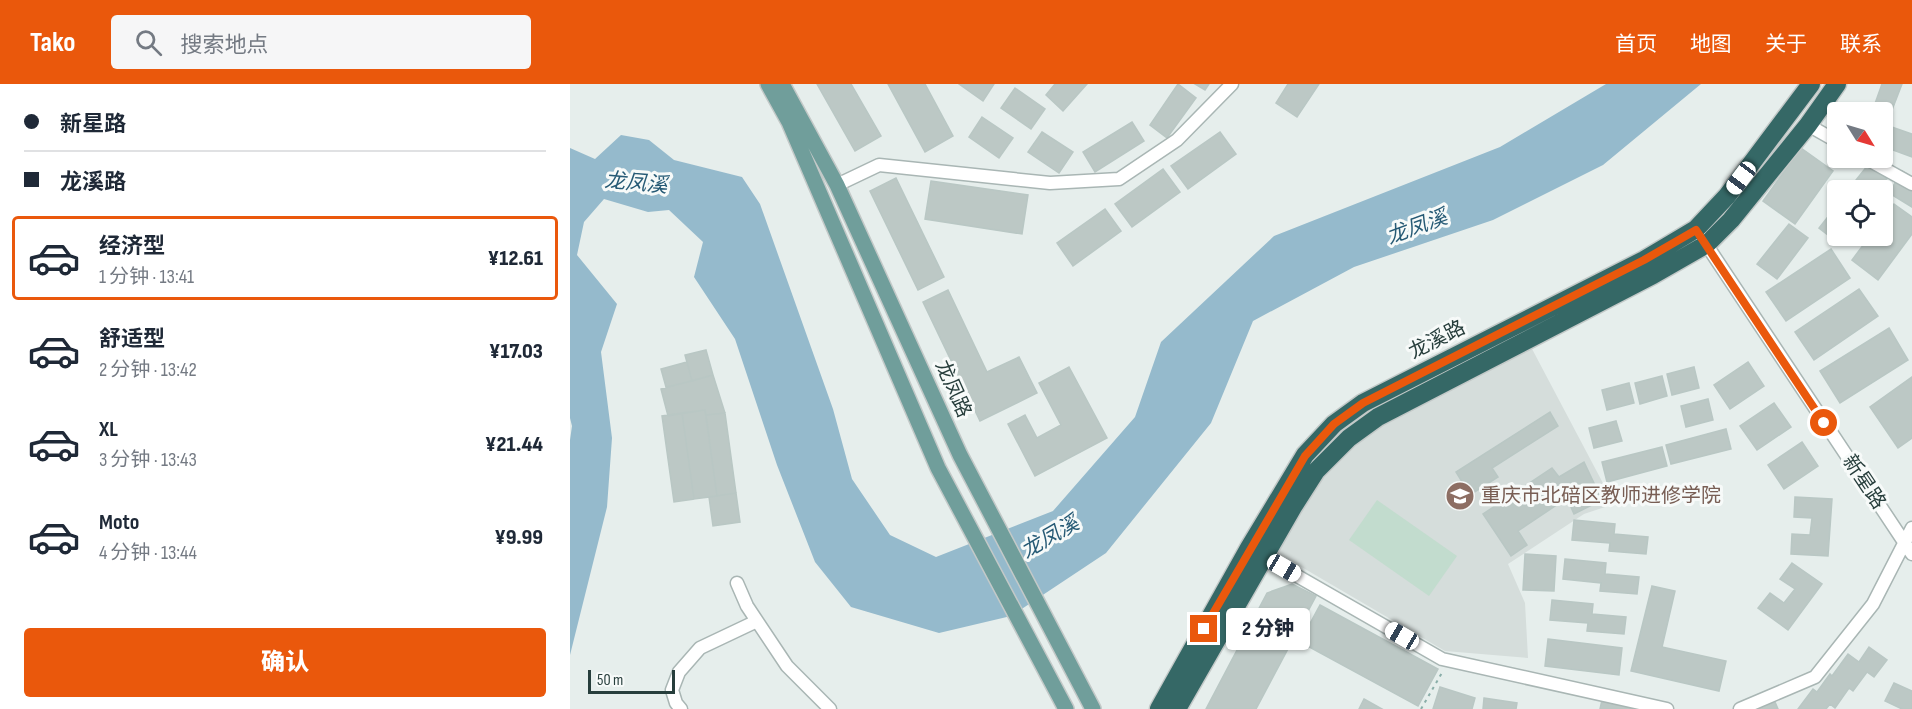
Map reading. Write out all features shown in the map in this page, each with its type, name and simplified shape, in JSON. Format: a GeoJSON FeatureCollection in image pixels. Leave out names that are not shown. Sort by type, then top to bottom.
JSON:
{"type":"FeatureCollection","features":[{"type":"Feature","properties":{"kind":"highway","name":"龙溪路"},"geometry":{"type":"LineString","coordinates":[[1177,709],[1293,507],[1316,471],[1349,438],[1378,417],[1653,274],[1701,237],[1727,196],[1811,84]]}},
{"type":"Feature","properties":{"kind":"highway","name":"龙溪路"},"geometry":{"type":"LineString","coordinates":[[1159,709],[1249,548],[1305,456],[1334,424],[1363,403],[1644,260],[1701,237],[1731,220],[1837,84]]}},
{"type":"Feature","properties":{"kind":"main road"},"geometry":{"type":"LineString","coordinates":[[768,84],[789,122],[938,468],[1066,709]]}},
{"type":"Feature","properties":{"kind":"main road","name":"龙凤路"},"geometry":{"type":"LineString","coordinates":[[782,84],[837,185],[960,455],[1093,709]]}},
{"type":"Feature","properties":{"kind":"street"},"geometry":{"type":"LineString","coordinates":[[837,185],[879,165],[1050,183],[1119,179],[1177,140],[1232,84]]}},
{"type":"Feature","properties":{"kind":"street"},"geometry":{"type":"LineString","coordinates":[[1808,124],[1827,135]]}},
{"type":"Feature","properties":{"kind":"street"},"geometry":{"type":"LineString","coordinates":[[1883,168],[1912,184]]}},
{"type":"Feature","properties":{"kind":"street","name":"新星路"},"geometry":{"type":"LineString","coordinates":[[1701,237],[1912,554]]}},
{"type":"Feature","properties":{"kind":"street"},"geometry":{"type":"LineString","coordinates":[[1740,709],[1815,676],[1873,604],[1912,528]]}},
{"type":"Feature","properties":{"kind":"street"},"geometry":{"type":"LineString","coordinates":[[1264,557],[1442,659],[1667,709]]}},
{"type":"Feature","properties":{"kind":"street"},"geometry":{"type":"LineString","coordinates":[[737,583],[747,606],[787,666],[830,709]]}},
{"type":"Feature","properties":{"kind":"street"},"geometry":{"type":"LineString","coordinates":[[681,709],[676,703],[672,690],[679,672],[700,648],[757,621]]}},
{"type":"Feature","properties":{"kind":"path"},"geometry":{"type":"LineString","coordinates":[[1422,709],[1449,661]]}},
{"type":"Feature","properties":{"kind":"shaded area","name":"重庆市北碚区教师进修学院"},"geometry":{"type":"Polygon","coordinates":[[[1531,347],[1614,504],[1584,514],[1508,564],[1525,603],[1528,658],[1445,651],[1276,552],[1314,488],[1372,430],[1531,347]]]}},
{"type":"Feature","properties":{"kind":"green space"},"geometry":{"type":"Polygon","coordinates":[[[1377,500],[1457,556],[1429,596],[1349,540],[1377,500]]]}},
{"type":"Feature","properties":{"kind":"water","name":"龙凤溪"},"geometry":{"type":"Polygon","coordinates":[[[1606,84],[1701,84],[1603,165],[1493,220],[1354,267],[1253,321],[1211,423],[1106,553],[1011,616],[939,633],[851,607],[815,562],[777,465],[735,339],[694,277],[703,242],[669,210],[648,212],[604,199],[584,222],[577,255],[617,304],[601,352],[612,438],[607,507],[570,655],[570,440],[572,426],[570,418],[570,148],[595,159],[621,135],[649,140],[674,160],[742,177],[760,204],[833,409],[852,479],[890,535],[936,557],[1053,511],[1135,417],[1161,342],[1274,236],[1500,147],[1606,84]]]}},
{"type":"Feature","properties":{"kind":"building"},"geometry":{"type":"Polygon","coordinates":[[[817,84],[851,84],[881,136],[855,151],[817,84]]]}},
{"type":"Feature","properties":{"kind":"building"},"geometry":{"type":"Polygon","coordinates":[[[888,84],[925,84],[953,136],[925,152],[888,84]]]}},
{"type":"Feature","properties":{"kind":"building"},"geometry":{"type":"Polygon","coordinates":[[[959,84],[994,84],[983,101],[959,84]]]}},
{"type":"Feature","properties":{"kind":"building"},"geometry":{"type":"Polygon","coordinates":[[[1055,84],[1087,84],[1063,111],[1046,95],[1055,84]]]}},
{"type":"Feature","properties":{"kind":"building"},"geometry":{"type":"Polygon","coordinates":[[[1178,84],[1196,98],[1167,138],[1150,125],[1178,84]]]}},
{"type":"Feature","properties":{"kind":"building"},"geometry":{"type":"Polygon","coordinates":[[[1195,84],[1209,84],[1205,90],[1195,84]]]}},
{"type":"Feature","properties":{"kind":"building"},"geometry":{"type":"Polygon","coordinates":[[[1288,84],[1319,84],[1297,117],[1276,103],[1288,84]]]}},
{"type":"Feature","properties":{"kind":"building"},"geometry":{"type":"Polygon","coordinates":[[[1882,84],[1902,84],[1893,107],[1893,102],[1876,102],[1882,84]]]}},
{"type":"Feature","properties":{"kind":"building"},"geometry":{"type":"Polygon","coordinates":[[[1015,88],[1045,109],[1031,129],[1001,108],[1015,88]]]}},
{"type":"Feature","properties":{"kind":"building"},"geometry":{"type":"Polygon","coordinates":[[[982,117],[1013,138],[999,158],[969,137],[982,117]]]}},
{"type":"Feature","properties":{"kind":"building"},"geometry":{"type":"Polygon","coordinates":[[[1132,122],[1144,141],[1095,172],[1083,152],[1132,122]]]}},
{"type":"Feature","properties":{"kind":"building"},"geometry":{"type":"Polygon","coordinates":[[[1893,127],[1912,134],[1912,157],[1893,150],[1893,127]]]}},
{"type":"Feature","properties":{"kind":"building"},"geometry":{"type":"Polygon","coordinates":[[[1042,132],[1073,152],[1059,173],[1028,152],[1042,132]]]}},
{"type":"Feature","properties":{"kind":"building"},"geometry":{"type":"Polygon","coordinates":[[[1220,132],[1236,154],[1188,189],[1171,166],[1220,132]]]}},
{"type":"Feature","properties":{"kind":"building"},"geometry":{"type":"Polygon","coordinates":[[[1801,148],[1833,171],[1795,224],[1763,201],[1801,148]]]}},
{"type":"Feature","properties":{"kind":"building"},"geometry":{"type":"Polygon","coordinates":[[[1866,168],[1872,168],[1887,179],[1886,180],[1856,180],[1866,168]]]}},
{"type":"Feature","properties":{"kind":"building"},"geometry":{"type":"Polygon","coordinates":[[[1163,169],[1180,192],[1132,227],[1115,204],[1163,169]]]}},
{"type":"Feature","properties":{"kind":"building"},"geometry":{"type":"Polygon","coordinates":[[[1902,171],[1912,177],[1912,207],[1893,195],[1893,186],[1902,171]]]}},
{"type":"Feature","properties":{"kind":"building"},"geometry":{"type":"Polygon","coordinates":[[[896,178],[944,277],[918,290],[870,191],[896,178]]]}},
{"type":"Feature","properties":{"kind":"building"},"geometry":{"type":"Polygon","coordinates":[[[931,181],[1028,195],[1022,234],[925,219],[931,181]]]}},
{"type":"Feature","properties":{"kind":"building"},"geometry":{"type":"Polygon","coordinates":[[[1893,205],[1912,217],[1912,234],[1878,280],[1852,260],[1862,246],[1893,246],[1893,205]]]}},
{"type":"Feature","properties":{"kind":"building"},"geometry":{"type":"Polygon","coordinates":[[[1105,209],[1121,231],[1073,266],[1057,243],[1105,209]]]}},
{"type":"Feature","properties":{"kind":"building"},"geometry":{"type":"Polygon","coordinates":[[[1827,218],[1827,234],[1819,228],[1827,218]]]}},
{"type":"Feature","properties":{"kind":"building"},"geometry":{"type":"Polygon","coordinates":[[[1789,224],[1808,238],[1777,279],[1757,264],[1789,224]]]}},
{"type":"Feature","properties":{"kind":"building"},"geometry":{"type":"Polygon","coordinates":[[[1831,249],[1850,278],[1786,321],[1766,292],[1831,249]]]}},
{"type":"Feature","properties":{"kind":"building"},"geometry":{"type":"Polygon","coordinates":[[[1859,289],[1878,316],[1814,360],[1795,332],[1859,289]]]}},
{"type":"Feature","properties":{"kind":"building"},"geometry":{"type":"Polygon","coordinates":[[[948,290],[987,372],[1019,357],[1037,393],[980,421],[923,302],[948,290]]]}},
{"type":"Feature","properties":{"kind":"building"},"geometry":{"type":"Polygon","coordinates":[[[1889,328],[1908,360],[1840,403],[1820,371],[1889,328]]]}},
{"type":"Feature","properties":{"kind":"building"},"geometry":{"type":"Polygon","coordinates":[[[706,350],[713,375],[692,381],[685,355],[706,350]]]}},
{"type":"Feature","properties":{"kind":"building"},"geometry":{"type":"Polygon","coordinates":[[[687,362],[692,381],[666,387],[661,369],[687,362]]]}},
{"type":"Feature","properties":{"kind":"building"},"geometry":{"type":"Polygon","coordinates":[[[1748,362],[1764,386],[1730,409],[1714,385],[1748,362]]]}},
{"type":"Feature","properties":{"kind":"building"},"geometry":{"type":"Polygon","coordinates":[[[1069,367],[1107,438],[1035,476],[1008,424],[1025,415],[1037,438],[1061,425],[1039,383],[1069,367]]]}},
{"type":"Feature","properties":{"kind":"building"},"geometry":{"type":"Polygon","coordinates":[[[1694,367],[1699,388],[1672,395],[1667,374],[1694,367]]]}},
{"type":"Feature","properties":{"kind":"building"},"geometry":{"type":"Polygon","coordinates":[[[713,375],[725,413],[706,415],[705,410],[668,416],[661,389],[713,375]]]}},
{"type":"Feature","properties":{"kind":"building"},"geometry":{"type":"Polygon","coordinates":[[[1662,376],[1667,396],[1640,404],[1635,383],[1662,376]]]}},
{"type":"Feature","properties":{"kind":"building"},"geometry":{"type":"Polygon","coordinates":[[[1912,377],[1912,438],[1898,448],[1870,407],[1912,377]]]}},
{"type":"Feature","properties":{"kind":"building"},"geometry":{"type":"Polygon","coordinates":[[[1629,383],[1634,403],[1607,410],[1602,390],[1629,383]]]}},
{"type":"Feature","properties":{"kind":"building"},"geometry":{"type":"Polygon","coordinates":[[[1708,399],[1713,420],[1686,427],[1681,406],[1708,399]]]}},
{"type":"Feature","properties":{"kind":"building"},"geometry":{"type":"Polygon","coordinates":[[[1774,403],[1791,427],[1757,450],[1740,426],[1774,403]]]}},
{"type":"Feature","properties":{"kind":"building"},"geometry":{"type":"Polygon","coordinates":[[[705,410],[717,496],[694,499],[682,413],[705,410]]]}},
{"type":"Feature","properties":{"kind":"building"},"geometry":{"type":"Polygon","coordinates":[[[1550,412],[1558,426],[1492,468],[1498,477],[1470,495],[1456,472],[1550,412]]]}},
{"type":"Feature","properties":{"kind":"building"},"geometry":{"type":"Polygon","coordinates":[[[682,413],[694,499],[674,502],[662,416],[682,413]]]}},
{"type":"Feature","properties":{"kind":"building"},"geometry":{"type":"Polygon","coordinates":[[[725,413],[736,493],[717,496],[706,415],[725,413]]]}},
{"type":"Feature","properties":{"kind":"building"},"geometry":{"type":"Polygon","coordinates":[[[1616,421],[1622,441],[1594,448],[1589,428],[1616,421]]]}},
{"type":"Feature","properties":{"kind":"building"},"geometry":{"type":"Polygon","coordinates":[[[1726,429],[1731,449],[1671,464],[1666,445],[1726,429]]]}},
{"type":"Feature","properties":{"kind":"building"},"geometry":{"type":"Polygon","coordinates":[[[1802,442],[1818,466],[1784,489],[1768,465],[1802,442]]]}},
{"type":"Feature","properties":{"kind":"building"},"geometry":{"type":"Polygon","coordinates":[[[1662,447],[1667,466],[1607,482],[1602,462],[1662,447]]]}},
{"type":"Feature","properties":{"kind":"building"},"geometry":{"type":"Polygon","coordinates":[[[1584,462],[1602,500],[1574,514],[1567,498],[1518,531],[1527,545],[1511,556],[1483,514],[1552,468],[1559,477],[1584,462]]]}},
{"type":"Feature","properties":{"kind":"building"},"geometry":{"type":"Polygon","coordinates":[[[736,493],[740,522],[713,526],[709,497],[736,493]]]}},
{"type":"Feature","properties":{"kind":"building"},"geometry":{"type":"Polygon","coordinates":[[[1795,497],[1832,499],[1828,556],[1791,554],[1792,534],[1810,535],[1812,518],[1794,517],[1795,497]]]}},
{"type":"Feature","properties":{"kind":"building"},"geometry":{"type":"Polygon","coordinates":[[[1574,520],[1615,524],[1614,534],[1648,537],[1646,554],[1609,551],[1610,543],[1572,540],[1574,520]]]}},
{"type":"Feature","properties":{"kind":"building"},"geometry":{"type":"Polygon","coordinates":[[[1525,554],[1556,556],[1554,591],[1523,590],[1525,554]]]}},
{"type":"Feature","properties":{"kind":"building"},"geometry":{"type":"Polygon","coordinates":[[[1565,559],[1606,563],[1605,574],[1639,577],[1637,594],[1600,591],[1601,583],[1563,579],[1565,559]]]}},
{"type":"Feature","properties":{"kind":"building"},"geometry":{"type":"Polygon","coordinates":[[[1792,563],[1822,584],[1788,630],[1758,608],[1770,593],[1784,603],[1795,589],[1780,579],[1792,563]]]}},
{"type":"Feature","properties":{"kind":"building"},"geometry":{"type":"Polygon","coordinates":[[[1292,584],[1316,596],[1256,709],[1206,709],[1267,593],[1292,584]]]}},
{"type":"Feature","properties":{"kind":"building"},"geometry":{"type":"Polygon","coordinates":[[[1652,586],[1675,591],[1662,647],[1726,661],[1719,691],[1631,671],[1652,586]]]}},
{"type":"Feature","properties":{"kind":"building"},"geometry":{"type":"Polygon","coordinates":[[[1552,600],[1593,604],[1592,614],[1626,617],[1624,634],[1587,631],[1588,623],[1550,620],[1552,600]]]}},
{"type":"Feature","properties":{"kind":"building"},"geometry":{"type":"Polygon","coordinates":[[[1320,605],[1438,669],[1418,706],[1300,642],[1320,605]]]}},
{"type":"Feature","properties":{"kind":"building"},"geometry":{"type":"Polygon","coordinates":[[[1548,639],[1622,648],[1619,675],[1545,666],[1548,639]]]}},
{"type":"Feature","properties":{"kind":"building"},"geometry":{"type":"Polygon","coordinates":[[[1869,647],[1887,660],[1874,677],[1867,672],[1853,691],[1849,688],[1835,708],[1830,704],[1826,709],[1798,709],[1813,689],[1817,692],[1830,674],[1832,676],[1848,654],[1859,662],[1869,647]]]}},
{"type":"Feature","properties":{"kind":"building"},"geometry":{"type":"Polygon","coordinates":[[[1894,683],[1912,691],[1912,709],[1902,709],[1885,701],[1894,683]]]}},
{"type":"Feature","properties":{"kind":"building"},"geometry":{"type":"Polygon","coordinates":[[[1440,687],[1475,698],[1472,709],[1433,709],[1440,687]]]}},
{"type":"Feature","properties":{"kind":"building"},"geometry":{"type":"Polygon","coordinates":[[[1484,698],[1517,703],[1516,709],[1483,709],[1484,698]]]}},
{"type":"Feature","properties":{"kind":"building"},"geometry":{"type":"Polygon","coordinates":[[[1364,699],[1382,709],[1359,709],[1364,699]]]}},
{"type":"Feature","properties":{"kind":"building"},"geometry":{"type":"Polygon","coordinates":[[[1602,700],[1639,709],[1600,709],[1602,700]]]}},
{"type":"Feature","properties":{"kind":"building"},"geometry":{"type":"Polygon","coordinates":[[[1775,702],[1778,709],[1756,709],[1775,702]]]}},
{"type":"Feature","properties":{"kind":"place","name":"重庆市北碚区教师进修学院"},"geometry":{"type":"Point","coordinates":[1460,496]}},
{"type":"Feature","properties":{"kind":"route"},"geometry":{"type":"LineString","coordinates":[[1204,629],[1249,548],[1305,456],[1334,424],[1363,403],[1644,260],[1696,230],[1824,423]]}}]}
